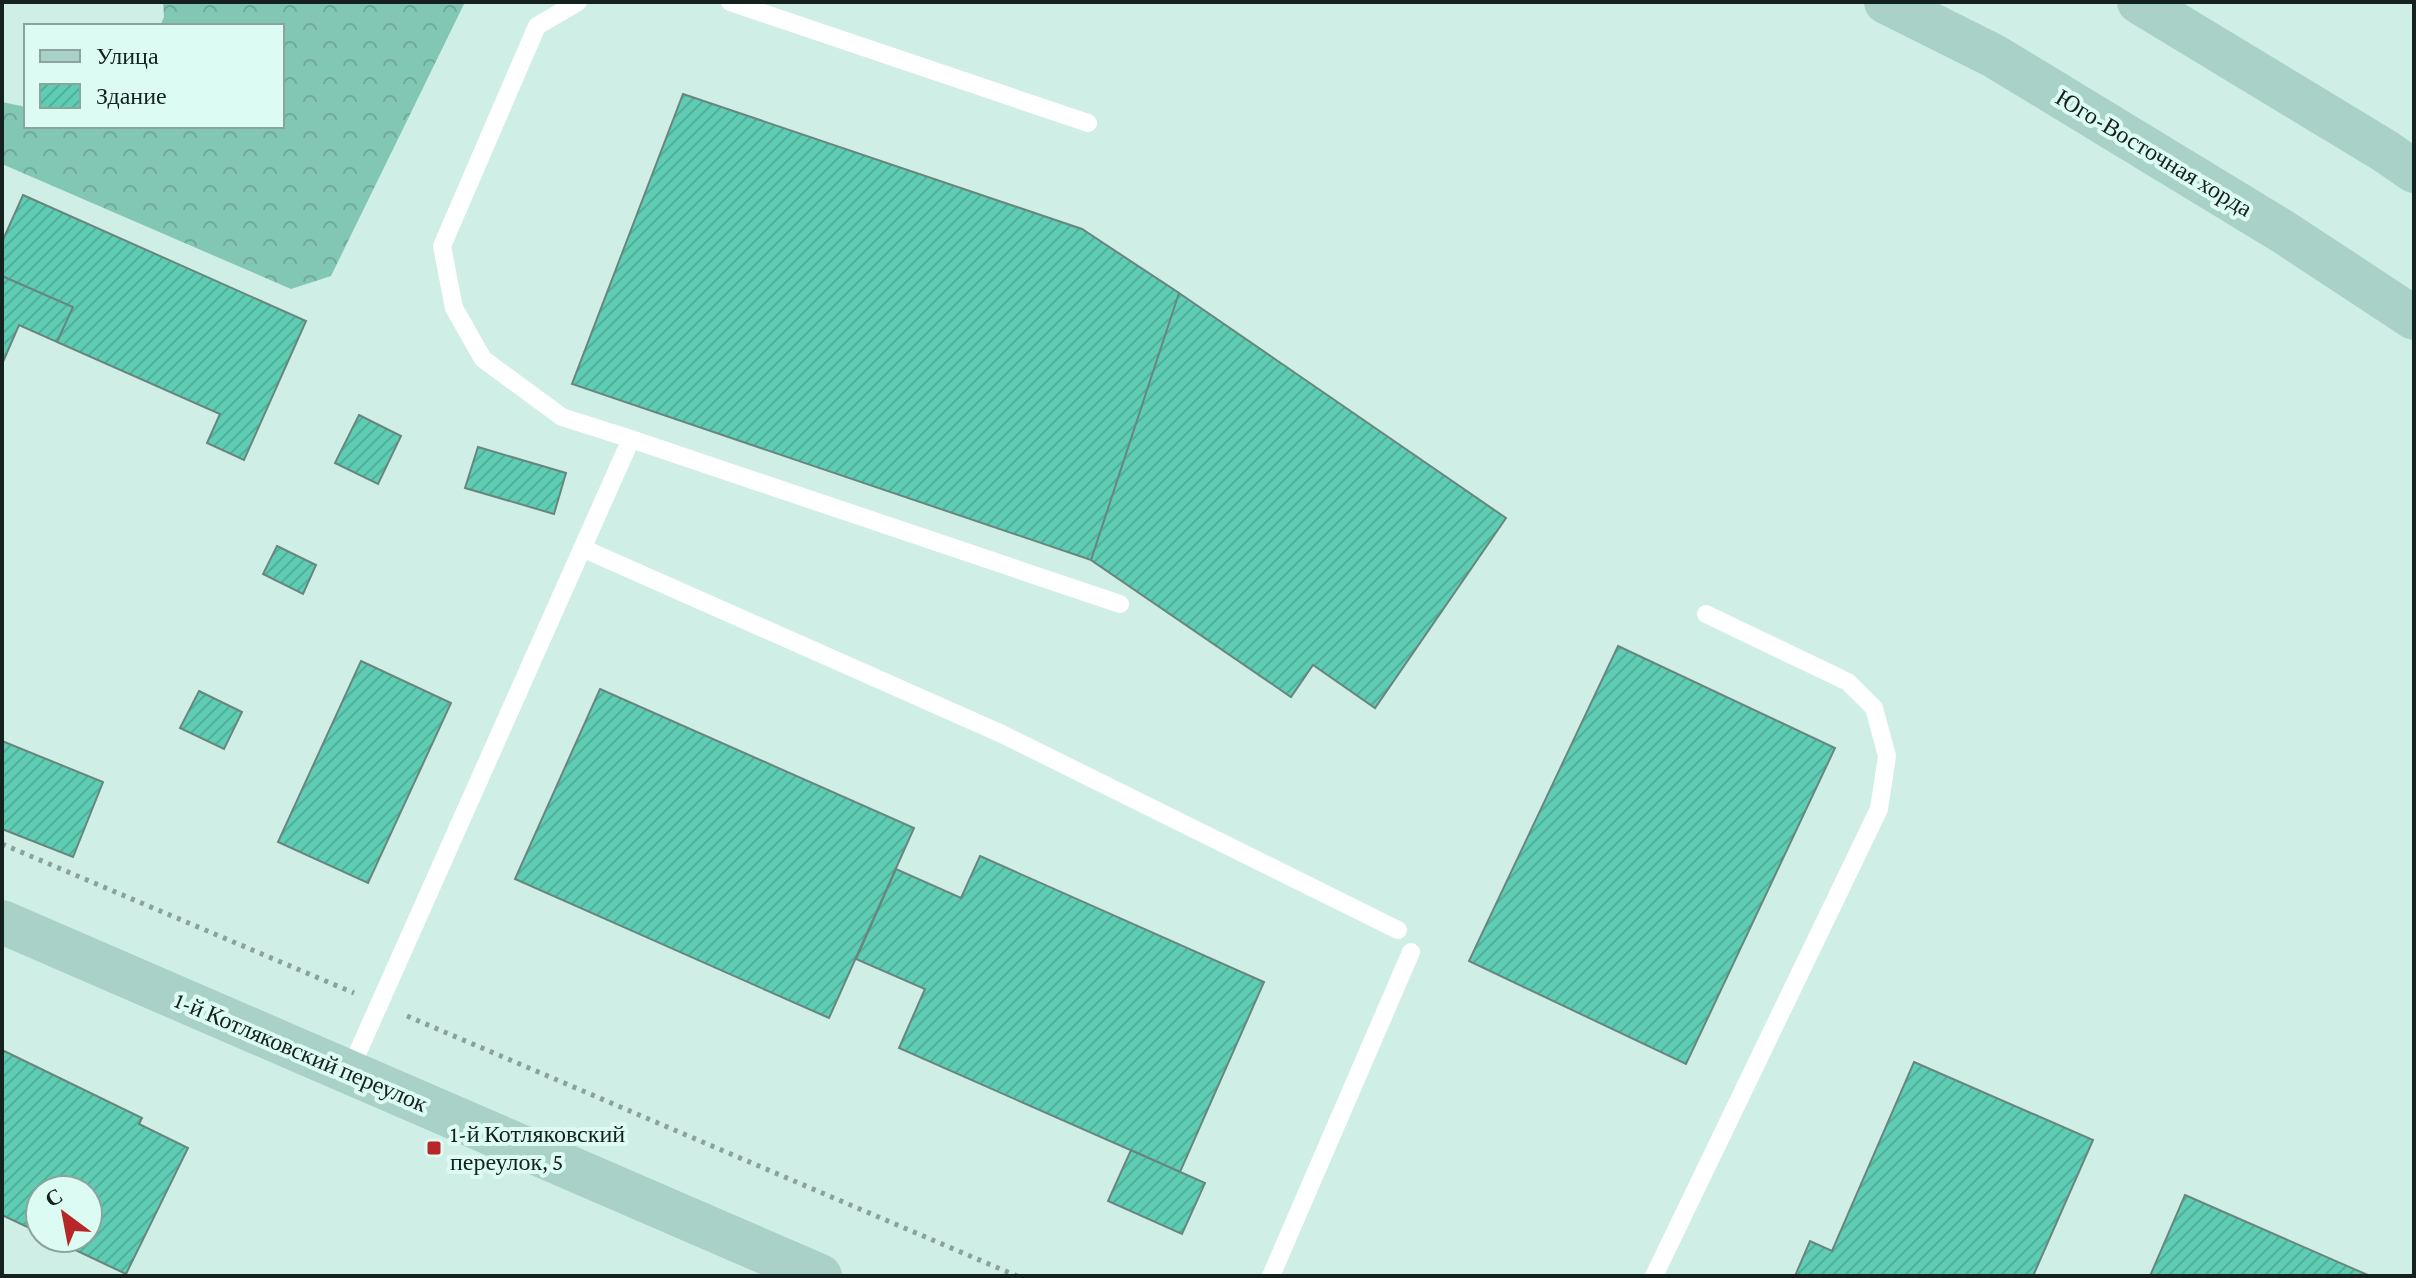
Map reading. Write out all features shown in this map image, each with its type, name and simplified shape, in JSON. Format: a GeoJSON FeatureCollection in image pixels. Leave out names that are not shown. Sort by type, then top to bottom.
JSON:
{"type":"FeatureCollection","features":[{"type":"Feature","properties":{"kind":"main road","name":"Юго-Восточная хорда"},"geometry":{"type":"LineString","coordinates":[[1886,2],[1994,56],[2285,233],[2414,318]]}},
{"type":"Feature","properties":{"kind":"main road"},"geometry":{"type":"LineString","coordinates":[[2139,2],[2414,171]]}},
{"type":"Feature","properties":{"kind":"main road","name":"1-й Котляковский переулок"},"geometry":{"type":"LineString","coordinates":[[2,922],[820,1276]]}},
{"type":"Feature","properties":{"kind":"lane"},"geometry":{"type":"LineString","coordinates":[[578,2],[537,26],[442,246],[454,308],[483,359],[562,417],[1120,604]]}},
{"type":"Feature","properties":{"kind":"lane"},"geometry":{"type":"LineString","coordinates":[[730,2],[1088,123]]}},
{"type":"Feature","properties":{"kind":"lane"},"geometry":{"type":"LineString","coordinates":[[349,1072],[631,439]]}},
{"type":"Feature","properties":{"kind":"lane"},"geometry":{"type":"LineString","coordinates":[[582,548],[1002,734],[1398,930]]}},
{"type":"Feature","properties":{"kind":"lane"},"geometry":{"type":"LineString","coordinates":[[1654,1276],[1879,809],[1887,756],[1874,708],[1848,682],[1706,614]]}},
{"type":"Feature","properties":{"kind":"lane"},"geometry":{"type":"LineString","coordinates":[[1271,1276],[1411,952]]}},
{"type":"Feature","properties":{"kind":"path"},"geometry":{"type":"LineString","coordinates":[[2,844],[1017,1276]]}},
{"type":"Feature","properties":{"kind":"green space"},"geometry":{"type":"Polygon","coordinates":[[[163,2],[465,2],[331,276],[291,289],[2,164],[2,102],[24,107],[24,128],[284,128],[284,24],[161,24],[164,17],[163,2]]]}},
{"type":"Feature","properties":{"kind":"building"},"geometry":{"type":"Polygon","coordinates":[[[683,94],[1082,229],[1179,293],[1091,560],[572,384],[683,94]]]}},
{"type":"Feature","properties":{"kind":"building"},"geometry":{"type":"Polygon","coordinates":[[[23,195],[306,321],[244,460],[207,443],[220,414],[57,342],[73,307],[2,276],[2,242],[23,195]]]}},
{"type":"Feature","properties":{"kind":"building"},"geometry":{"type":"Polygon","coordinates":[[[2,276],[73,307],[57,342],[19,325],[2,364],[2,276]]]}},
{"type":"Feature","properties":{"kind":"building"},"geometry":{"type":"Polygon","coordinates":[[[1179,293],[1506,518],[1375,708],[1313,665],[1291,697],[1091,560],[1179,293]]]}},
{"type":"Feature","properties":{"kind":"building"},"geometry":{"type":"Polygon","coordinates":[[[359,415],[401,436],[378,484],[335,463],[359,415]]]}},
{"type":"Feature","properties":{"kind":"building"},"geometry":{"type":"Polygon","coordinates":[[[478,447],[566,473],[554,514],[465,488],[478,447]]]}},
{"type":"Feature","properties":{"kind":"building"},"geometry":{"type":"Polygon","coordinates":[[[277,546],[316,565],[303,594],[263,574],[277,546]]]}},
{"type":"Feature","properties":{"kind":"building"},"geometry":{"type":"Polygon","coordinates":[[[1618,646],[1835,748],[1686,1064],[1469,961],[1618,646]]]}},
{"type":"Feature","properties":{"kind":"building"},"geometry":{"type":"Polygon","coordinates":[[[361,661],[451,703],[368,883],[278,842],[361,661]]]}},
{"type":"Feature","properties":{"kind":"building"},"geometry":{"type":"Polygon","coordinates":[[[600,689],[914,828],[829,1018],[515,879],[600,689]]]}},
{"type":"Feature","properties":{"kind":"building"},"geometry":{"type":"Polygon","coordinates":[[[199,691],[242,712],[224,749],[180,728],[199,691]]]}},
{"type":"Feature","properties":{"kind":"building"},"geometry":{"type":"Polygon","coordinates":[[[2,741],[103,782],[73,857],[2,829],[2,741]]]}},
{"type":"Feature","properties":{"kind":"building"},"geometry":{"type":"Polygon","coordinates":[[[980,856],[1264,982],[1180,1172],[899,1048],[925,989],[856,959],[896,869],[961,898],[980,856]]]}},
{"type":"Feature","properties":{"kind":"building"},"geometry":{"type":"Polygon","coordinates":[[[2,1050],[142,1118],[139,1124],[188,1148],[126,1274],[84,1254],[104,1254],[104,1174],[24,1174],[24,1225],[2,1215],[2,1050]]]}},
{"type":"Feature","properties":{"kind":"building"},"geometry":{"type":"Polygon","coordinates":[[[1914,1062],[2093,1140],[2033,1276],[1795,1276],[1810,1241],[1832,1251],[1914,1062]]]}},
{"type":"Feature","properties":{"kind":"building"},"geometry":{"type":"Polygon","coordinates":[[[1131,1150],[1205,1183],[1182,1234],[1108,1201],[1131,1150]]]}},
{"type":"Feature","properties":{"kind":"building"},"geometry":{"type":"Polygon","coordinates":[[[2185,1195],[2370,1276],[2150,1276],[2185,1195]]]}},
{"type":"Feature","properties":{"kind":"place","name":"1-й Котляковский переулок, 5"},"geometry":{"type":"Point","coordinates":[434,1148]}}]}
